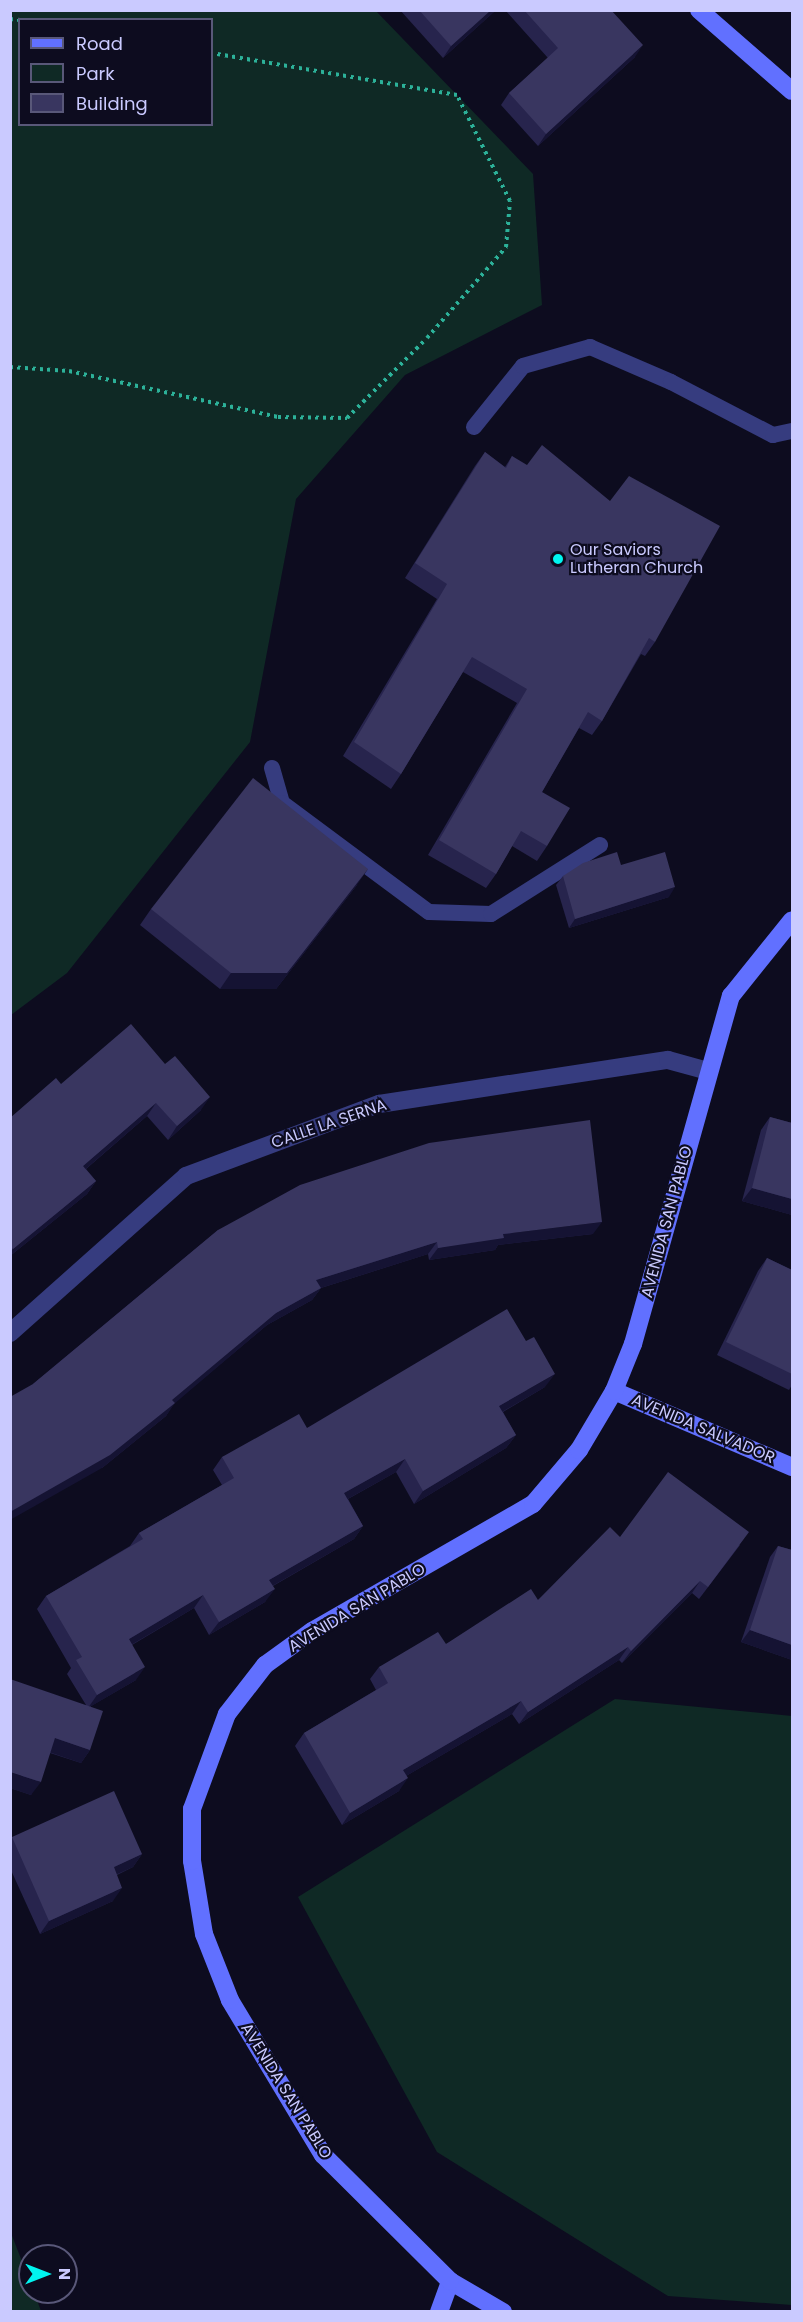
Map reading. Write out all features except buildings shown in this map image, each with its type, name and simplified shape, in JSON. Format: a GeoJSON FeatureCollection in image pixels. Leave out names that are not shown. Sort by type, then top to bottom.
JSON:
{"type":"FeatureCollection","features":[{"type":"Feature","properties":{"kind":"street"},"geometry":{"type":"LineString","coordinates":[[699,10],[792,91]]}},
{"type":"Feature","properties":{"kind":"street","name":"AVENIDA SAN PABLO"},"geometry":{"type":"LineString","coordinates":[[503,2312],[450,2282],[323,2155],[230,2000],[204,1934],[192,1861],[192,1809],[206,1762],[227,1714],[265,1665],[312,1631],[533,1504],[579,1450],[614,1391],[633,1344],[708,1071],[731,996],[792,920]]}},
{"type":"Feature","properties":{"kind":"street","name":"CALLE LA SERNA"},"geometry":{"type":"LineString","coordinates":[[10,1333],[186,1176],[207,1168],[379,1104],[668,1060],[708,1071]]}},
{"type":"Feature","properties":{"kind":"street","name":"AVENIDA SALVADOR"},"geometry":{"type":"LineString","coordinates":[[614,1391],[792,1467]]}},
{"type":"Feature","properties":{"kind":"street"},"geometry":{"type":"LineString","coordinates":[[439,2312],[450,2282]]}},
{"type":"Feature","properties":{"kind":"lane"},"geometry":{"type":"LineString","coordinates":[[474,427],[524,366],[590,347],[671,382],[773,435],[792,431]]}},
{"type":"Feature","properties":{"kind":"lane"},"geometry":{"type":"LineString","coordinates":[[272,768],[282,803],[429,912],[491,914],[600,845]]}},
{"type":"Feature","properties":{"kind":"path"},"geometry":{"type":"LineString","coordinates":[[10,368],[69,371],[278,417],[347,418],[427,338],[506,247],[510,201],[457,95],[213,53]]}},
{"type":"Feature","properties":{"kind":"green space"},"geometry":{"type":"Polygon","coordinates":[[[11,10],[376,11],[533,174],[542,305],[405,375],[296,499],[250,742],[67,973],[11,1015],[11,10]]]}},
{"type":"Feature","properties":{"kind":"green space"},"geometry":{"type":"Polygon","coordinates":[[[615,1699],[792,1716],[792,2305],[668,2296],[437,2152],[298,1897],[615,1699]]]}},
{"type":"Feature","properties":{"kind":"green space"},"geometry":{"type":"Polygon","coordinates":[[[11,2233],[18,2251],[18,2304],[38,2304],[41,2311],[11,2311],[11,2233]]]}},
{"type":"Feature","properties":{"kind":"place","name":"Our Saviors Lutheran Church"},"geometry":{"type":"Point","coordinates":[558,559]}}]}
